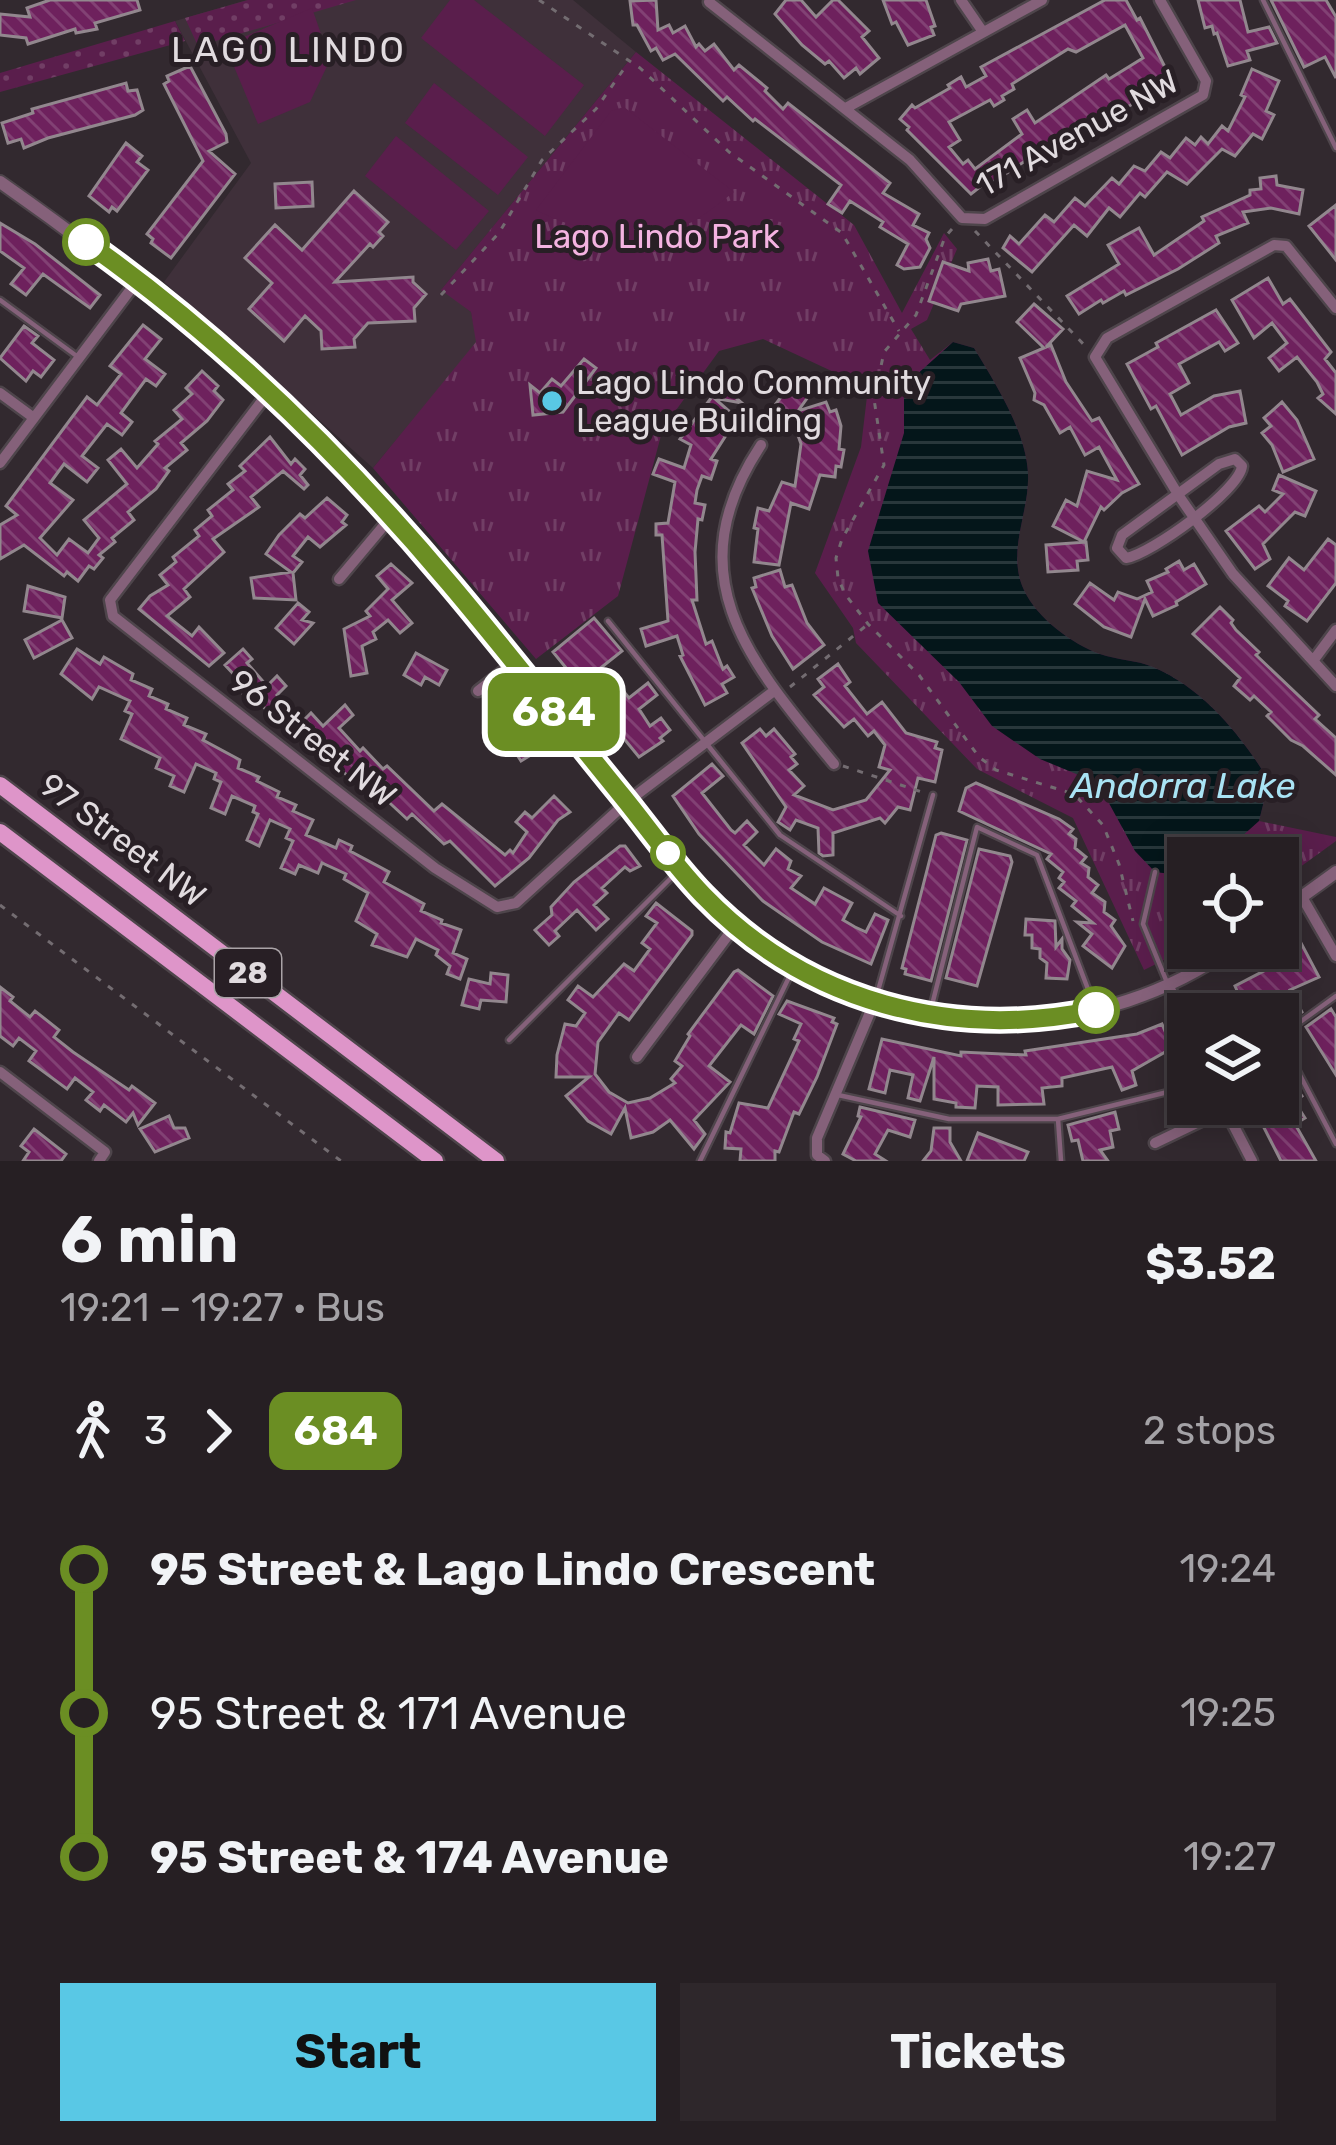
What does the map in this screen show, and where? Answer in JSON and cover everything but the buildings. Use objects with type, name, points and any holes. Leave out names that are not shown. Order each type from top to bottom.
[{"type":"main road","name":"97 Street NW","points":[[0,785],[496,1161]]},
{"type":"main road","name":"97 Street NW","points":[[0,832],[435,1161]]},
{"type":"street","points":[[961,0],[982,32]]},
{"type":"street","points":[[846,108],[1042,0]]},
{"type":"street","name":"171 Avenue NW","points":[[962,218],[985,219],[1203,95],[1206,81],[1160,0]]},
{"type":"street","points":[[710,2],[910,160],[962,218]]},
{"type":"street","points":[[0,182],[136,281],[268,393],[391,517],[680,869],[735,926],[794,968],[874,1003],[930,1016],[1018,1022],[1096,1010],[1168,986],[1197,969]]},
{"type":"street","points":[[1336,308],[1286,246],[1274,245],[1107,338],[1095,357],[1179,496],[1233,574],[1336,686]]},
{"type":"street","points":[[0,463],[136,281]]},
{"type":"street","points":[[0,393],[34,418]]},
{"type":"street","name":"96 Street NW","points":[[268,393],[110,600],[113,616],[435,868],[497,907],[516,903],[627,802]]},
{"type":"street","points":[[761,445],[734,493],[723,558],[730,610],[740,637],[774,692],[834,764]]},
{"type":"street","points":[[1235,459],[1242,466],[1238,481],[1195,517],[1138,556],[1126,558],[1117,548],[1122,535],[1219,464],[1235,459]]},
{"type":"street","points":[[339,579],[391,517]]},
{"type":"street","points":[[1313,662],[1336,631]]},
{"type":"street","points":[[478,691],[514,663]]},
{"type":"street","points":[[627,802],[774,692]]},
{"type":"street","points":[[1299,899],[1336,872]]},
{"type":"street","points":[[1302,897],[1336,956]]},
{"type":"street","points":[[637,1057],[735,926]]},
{"type":"street","points":[[1168,986],[1172,993]]},
{"type":"street","points":[[825,1161],[817,1155],[817,1138],[874,1003]]},
{"type":"street","points":[[0,1072],[102,1156]]},
{"type":"street","points":[[1155,1143],[1189,1125]]},
{"type":"street","points":[[1233,1125],[1252,1161]]},
{"type":"lane","points":[[1262,0],[1336,148]]},
{"type":"lane","points":[[0,300],[79,358]]},
{"type":"lane","points":[[608,621],[780,835],[901,916]]},
{"type":"lane","points":[[874,1003],[933,795]]},
{"type":"lane","points":[[930,1016],[976,827],[1037,855],[1096,1010]]},
{"type":"lane","points":[[509,1040],[680,869]]},
{"type":"lane","points":[[1155,872],[1143,924],[1168,986]]},
{"type":"lane","points":[[700,1161],[794,968]]},
{"type":"lane","points":[[1299,1023],[1336,996]]},
{"type":"lane","points":[[1299,1075],[1336,1144]]},
{"type":"lane","points":[[836,1095],[949,1120],[1058,1119],[1167,1093]]},
{"type":"lane","points":[[1058,1119],[1061,1161]]},
{"type":"path","points":[[539,0],[628,61],[729,152],[842,233],[900,334]]},
{"type":"path","points":[[441,295],[499,233],[542,160],[604,100],[628,61]]},
{"type":"path","points":[[1095,357],[962,218],[945,237],[916,315],[884,352],[874,399],[884,456],[882,472],[846,530],[836,558],[844,594],[919,675],[979,757],[996,770],[1074,794],[1103,825],[1136,927]]},
{"type":"path","points":[[774,692],[788,689],[868,624]]},
{"type":"path","points":[[834,764],[933,795]]},
{"type":"path","points":[[0,905],[340,1161]]},
{"type":"shaded area","points":[[247,0],[573,0],[636,52],[442,289],[471,312],[477,342],[373,468],[164,282],[251,163],[175,21]]},
{"type":"green space","points":[[248,0],[356,0],[198,46],[185,18]]},
{"type":"green space","points":[[450,0],[474,0],[584,85],[545,136],[421,38]]},
{"type":"green space","points":[[312,8],[330,60],[310,102],[258,124],[225,45]]},
{"type":"green space","points":[[175,21],[185,41],[0,92],[0,73]]},
{"type":"green space","name":"Lago Lindo Park","points":[[636,52],[854,225],[902,313],[944,233],[957,249],[927,320],[911,329],[930,360],[953,342],[974,348],[1016,424],[1028,473],[1017,561],[1030,600],[1046,620],[1078,644],[1153,667],[1205,700],[1247,747],[1269,781],[1259,821],[1336,837],[1336,841],[1299,868],[1299,837],[1167,837],[1167,958],[1144,970],[1073,818],[977,769],[856,643],[853,628],[815,573],[861,447],[868,388],[763,339],[719,351],[663,428],[618,596],[536,659],[373,468],[476,342],[471,312],[441,290]]},
{"type":"green space","points":[[434,83],[528,157],[498,195],[405,123]]},
{"type":"green space","points":[[624,107],[734,192],[686,225],[648,234],[590,230],[536,210],[611,111]]},
{"type":"green space","points":[[396,136],[489,211],[456,250],[365,176]]},
{"type":"water","name":"Andorra Lake","points":[[953,342],[974,348],[1008,408],[1026,457],[1028,488],[1017,561],[1024,590],[1046,620],[1078,644],[1171,676],[1205,700],[1234,731],[1269,781],[1259,821],[1241,837],[1167,837],[1167,874],[1155,872],[1135,851],[1098,783],[1040,759],[992,726],[959,682],[878,603],[868,551],[904,433],[904,386]]},
{"type":"bus line","name":"684","points":[[86,242],[268,393],[367,491],[452,586],[680,869],[735,926],[769,952],[874,1003],[930,1016],[1018,1022],[1096,1010]]},
{"type":"place","name":"Lago Lindo Community League Building","points":[[552,401]]},
{"type":"district","name":"LAGO LINDO","points":[[289,49]]}]
